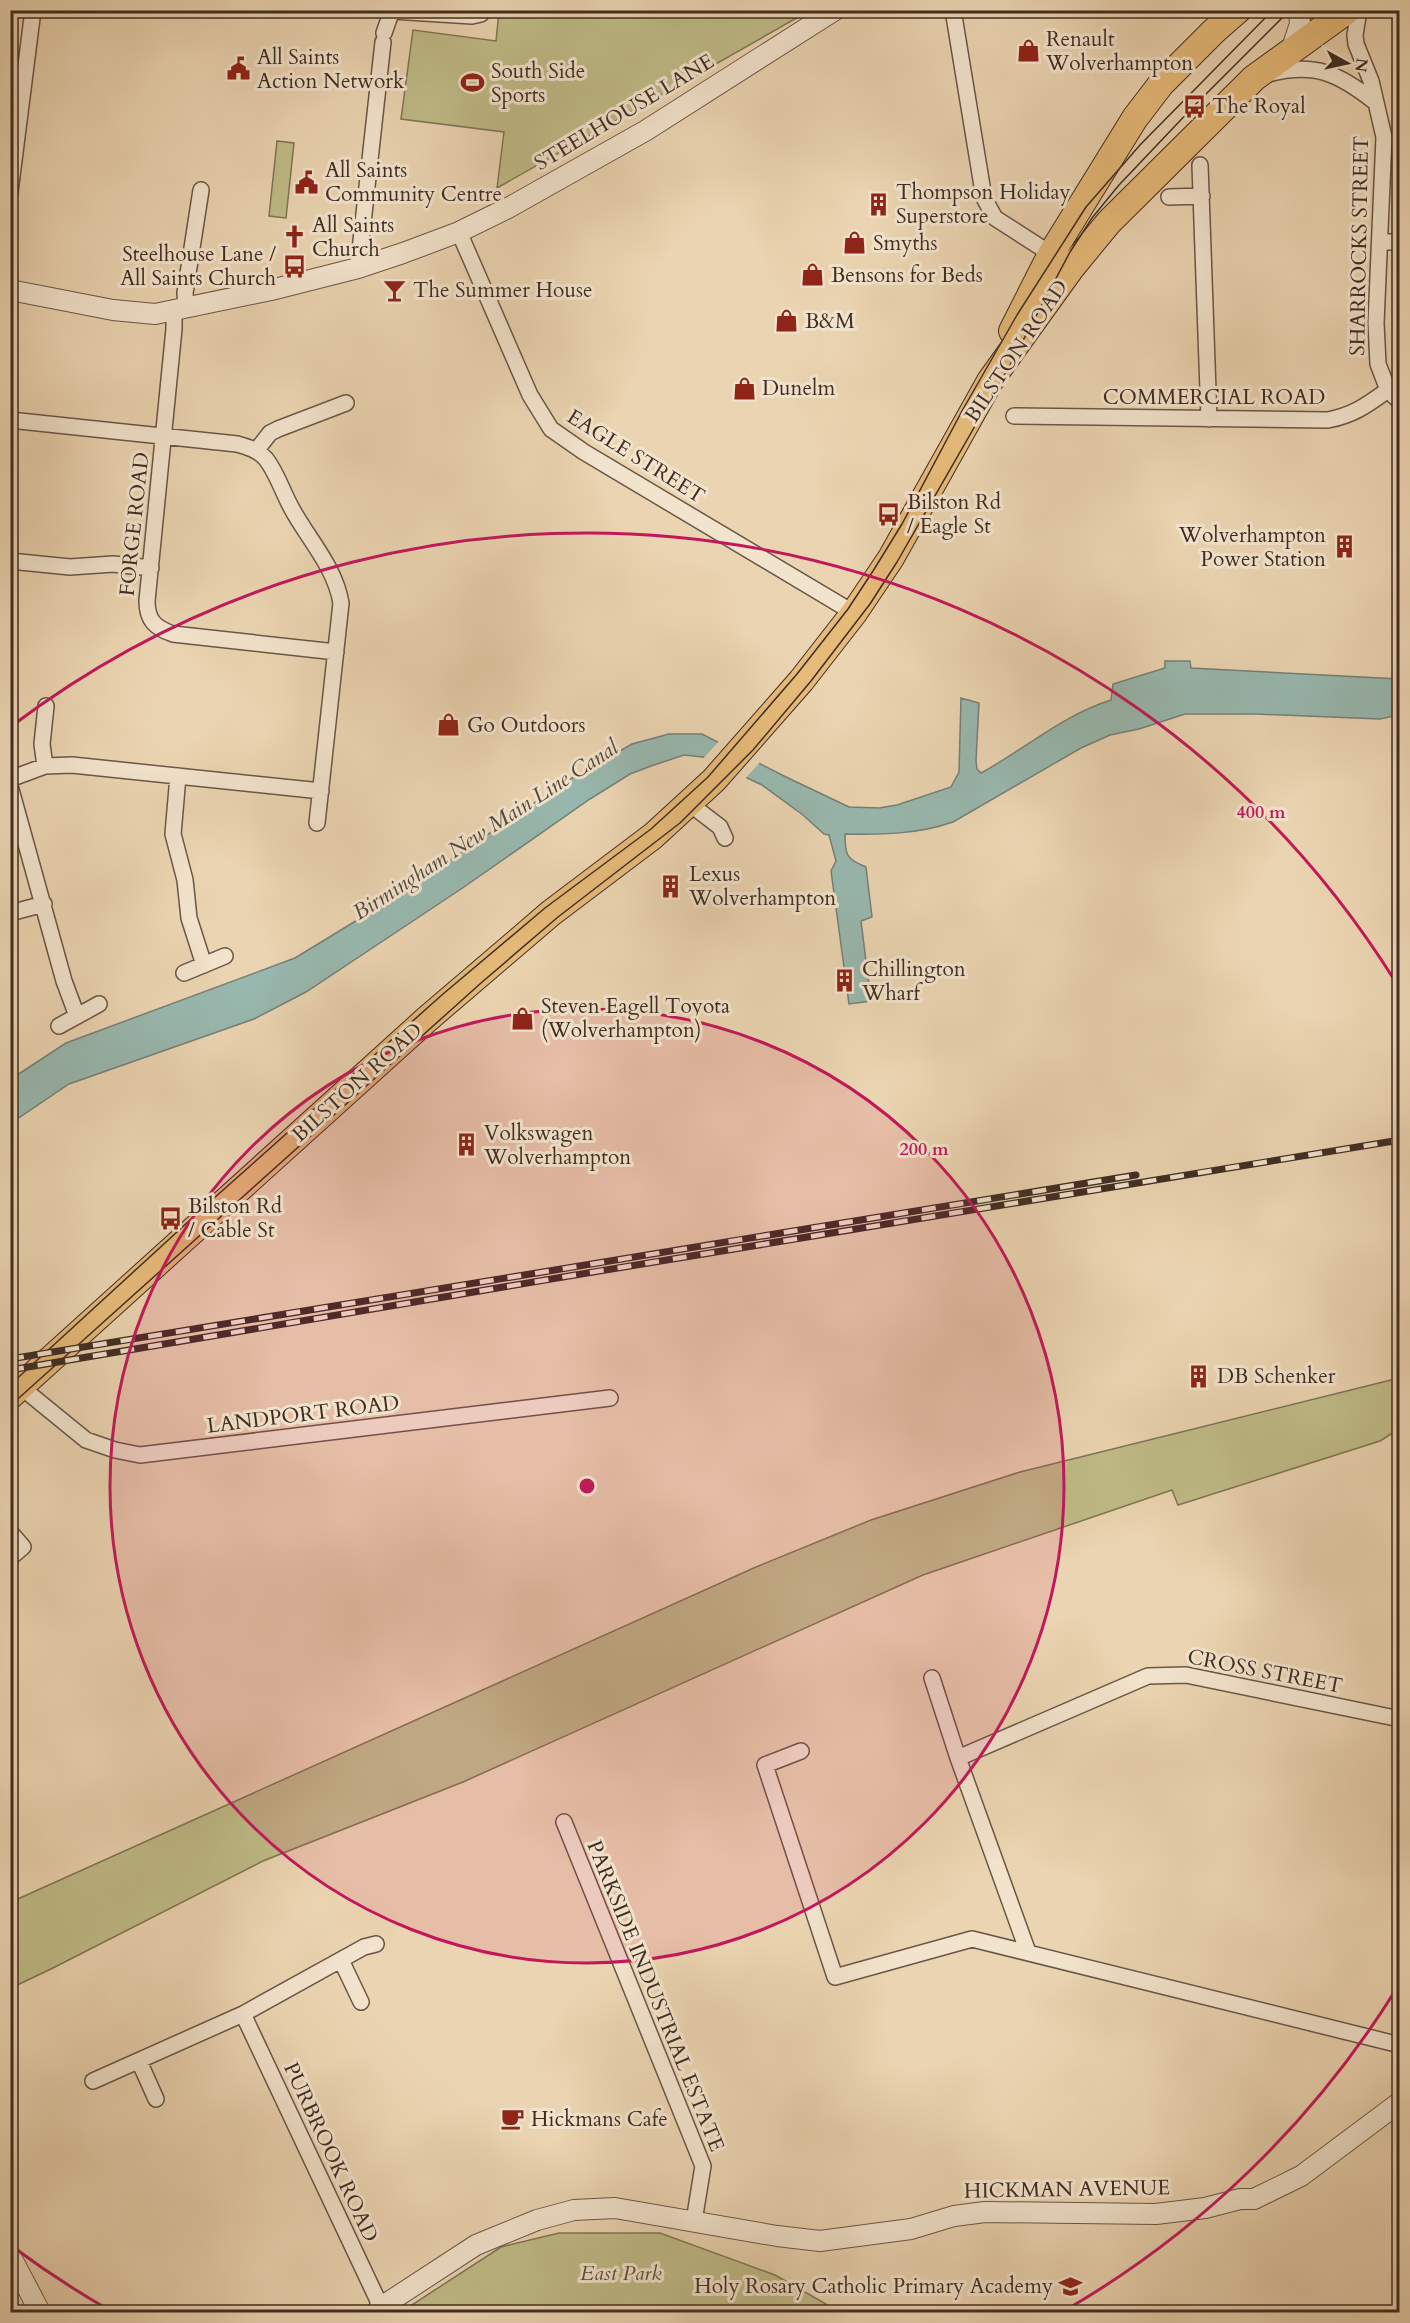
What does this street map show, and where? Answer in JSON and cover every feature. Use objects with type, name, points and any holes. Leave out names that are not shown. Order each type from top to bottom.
[{"type":"highway","name":"BILSTON ROAD","points":[[16,1392],[426,1020],[551,913],[653,836],[690,804],[745,745],[801,681],[854,613],[891,558],[990,381],[1051,254],[1135,118],[1215,21],[1238,10]]},
{"type":"highway","name":"BILSTON ROAD","points":[[990,381],[1072,267],[1109,222],[1254,78],[1348,10]]},
{"type":"street","points":[[10,192],[33,10]]},
{"type":"street","points":[[358,268],[384,38],[392,11],[472,16],[481,14],[483,10]]},
{"type":"street","name":"STEELHOUSE LANE","points":[[10,290],[132,314],[155,314],[358,268],[459,232],[508,208],[645,131],[835,10]]},
{"type":"street","points":[[953,10],[984,198],[995,218],[1051,254]]},
{"type":"street","points":[[1291,51],[1300,24],[1299,10]]},
{"type":"street","name":"SHARROCKS STREET","points":[[1359,10],[1356,44],[1371,81],[1384,137],[1376,323],[1378,364],[1388,390]]},
{"type":"street","points":[[1254,78],[1292,69],[1320,70],[1347,80],[1375,102]]},
{"type":"street","points":[[1200,165],[1209,419]]},
{"type":"street","name":"FORGE ROAD","points":[[201,190],[185,293],[174,329],[147,610],[156,627],[173,634],[336,652]]},
{"type":"street","points":[[1169,196],[1202,196]]},
{"type":"street","name":"EAGLE STREET","points":[[459,232],[530,394],[551,429],[584,452],[854,613]]},
{"type":"street","points":[[1380,242],[1400,242]]},
{"type":"street","points":[[1388,390],[1400,402]]},
{"type":"street","name":"COMMERCIAL ROAD","points":[[1014,416],[1328,420],[1359,410],[1388,390]]},
{"type":"street","points":[[256,451],[270,433],[346,403]]},
{"type":"street","points":[[10,420],[237,444],[256,451],[265,458],[293,511],[331,570],[339,589],[341,603],[317,823]]},
{"type":"street","points":[[10,561],[70,567],[101,564],[151,568]]},
{"type":"street","points":[[45,766],[42,744],[46,706]]},
{"type":"street","points":[[10,779],[45,766],[72,765],[321,791]]},
{"type":"street","points":[[178,776],[172,834],[185,880],[189,918],[204,965]]},
{"type":"street","points":[[10,786],[64,981],[77,1016]]},
{"type":"street","points":[[690,804],[720,827],[725,838]]},
{"type":"street","points":[[10,913],[44,904]]},
{"type":"street","points":[[184,973],[225,956]]},
{"type":"street","points":[[59,1026],[99,1004]]},
{"type":"street","name":"LANDPORT ROAD","points":[[16,1392],[86,1440],[115,1450],[140,1455],[610,1398]]},
{"type":"street","points":[[10,1532],[23,1547],[10,1558]]},
{"type":"street","name":"CROSS STREET","points":[[958,1758],[1148,1676],[1186,1675],[1400,1719]]},
{"type":"street","points":[[932,1678],[958,1758],[1028,1952]]},
{"type":"street","points":[[801,1751],[765,1765],[835,1977],[972,1939],[1400,2045]]},
{"type":"street","name":"PARKSIDE INDUSTRIAL ESTATE","points":[[564,1822],[703,2166],[694,2222]]},
{"type":"street","points":[[93,2081],[243,2014],[364,1947],[376,1944]]},
{"type":"street","points":[[341,1960],[361,2002]]},
{"type":"street","name":"PURBROOK ROAD","points":[[243,2014],[378,2310]]},
{"type":"street","points":[[139,2061],[156,2099]]},
{"type":"street","name":"HICKMAN AVENUE","points":[[378,2310],[477,2245],[537,2220],[574,2210],[615,2208],[777,2236],[820,2241],[911,2229],[954,2216],[985,2212],[1156,2214],[1205,2208],[1240,2199],[1254,2199],[1301,2176],[1400,2102]]},
{"type":"street","points":[[10,2254],[40,2313]]},
{"type":"green space","points":[[499,10],[809,11],[497,188],[504,132],[401,119],[413,30],[496,41]]},
{"type":"green space","points":[[277,141],[294,143],[286,218],[269,216]]},
{"type":"green space","points":[[1399,1378],[1399,1429],[1380,1441],[1178,1505],[1172,1490],[923,1575],[463,1782],[263,1861],[11,1988],[11,1902],[756,1567],[871,1520],[1020,1472]]},
{"type":"green space","name":"East Park","points":[[559,2233],[660,2233],[775,2275],[840,2312],[401,2312],[501,2247]]},
{"type":"water","points":[[1165,661],[1190,661],[1191,668],[1399,679],[1399,715],[1380,719],[1256,714],[1185,714],[1139,729],[1110,735],[1081,748],[953,822],[900,833],[845,834],[846,852],[851,859],[866,867],[872,917],[861,921],[871,1001],[849,1004],[831,871],[836,861],[829,835],[824,834],[803,815],[762,785],[703,757],[684,755],[630,774],[590,799],[464,887],[306,992],[254,1019],[69,1084],[11,1123],[11,1079],[66,1043],[295,958],[395,897],[567,781],[632,744],[669,734],[702,734],[849,807],[879,808],[897,805],[951,787],[959,772],[961,698],[979,703],[976,761],[977,769],[981,773],[1060,723],[1093,706],[1111,700],[1113,684],[1165,668]]},
{"type":"pier","points":[[720,740],[761,761],[745,779],[702,760]]},
{"type":"tram line","points":[[10,1385],[213,1199],[443,994],[545,908],[651,829],[708,777],[797,674],[848,609],[902,524],[962,411],[1017,315],[1086,207],[1140,145],[1273,10]]},
{"type":"tram line","points":[[10,1406],[481,983],[558,917],[680,823],[753,750],[811,681],[870,604],[897,562],[1010,365],[1070,252],[1092,218],[1119,185],[1194,106],[1290,10]]},
{"type":"railway","points":[[10,1370],[1400,1140]]},
{"type":"railway","points":[[10,1359],[1136,1175]]},
{"type":"place","name":"Renault Wolverhampton","points":[[1028,51]]},
{"type":"place","name":"All Saints Action Network","points":[[239,69]]},
{"type":"place","name":"South Side Sports","points":[[473,83]]},
{"type":"place","name":"The Royal","points":[[1194,106]]},
{"type":"place","name":"All Saints Community Centre","points":[[307,182]]},
{"type":"place","name":"Thompson Holiday Superstore","points":[[878,204]]},
{"type":"place","name":"All Saints Church","points":[[294,237]]},
{"type":"place","name":"Smyths","points":[[855,243]]},
{"type":"place","name":"Steelhouse Lane / All Saints Church","points":[[294,266]]},
{"type":"place","name":"Bensons for Beds","points":[[813,275]]},
{"type":"place","name":"The Summer House","points":[[395,290]]},
{"type":"place","name":"B&M","points":[[787,321]]},
{"type":"place","name":"Dunelm","points":[[744,388]]},
{"type":"place","name":"Bilston Rd / Eagle St","points":[[889,514]]},
{"type":"place","name":"Wolverhampton Power Station","points":[[1344,547]]},
{"type":"place","name":"Go Outdoors","points":[[449,725]]},
{"type":"place","name":"Lexus Wolverhampton","points":[[671,886]]},
{"type":"place","name":"Chillington Wharf","points":[[844,981]]},
{"type":"place","name":"Steven Eagell Toyota (Wolverhampton)","points":[[523,1018]]},
{"type":"place","name":"Volkswagen Wolverhampton","points":[[466,1145]]},
{"type":"place","name":"Bilston Rd / Cable St","points":[[170,1218]]},
{"type":"place","name":"DB Schenker","points":[[1199,1376]]},
{"type":"place","name":"Hickmans Cafe","points":[[513,2119]]},
{"type":"place","name":"Holy Rosary Catholic Primary Academy","points":[[1071,2286]]},
{"type":"water label","name":"Birmingham New Main Line Canal","points":[[485,829]]}]
